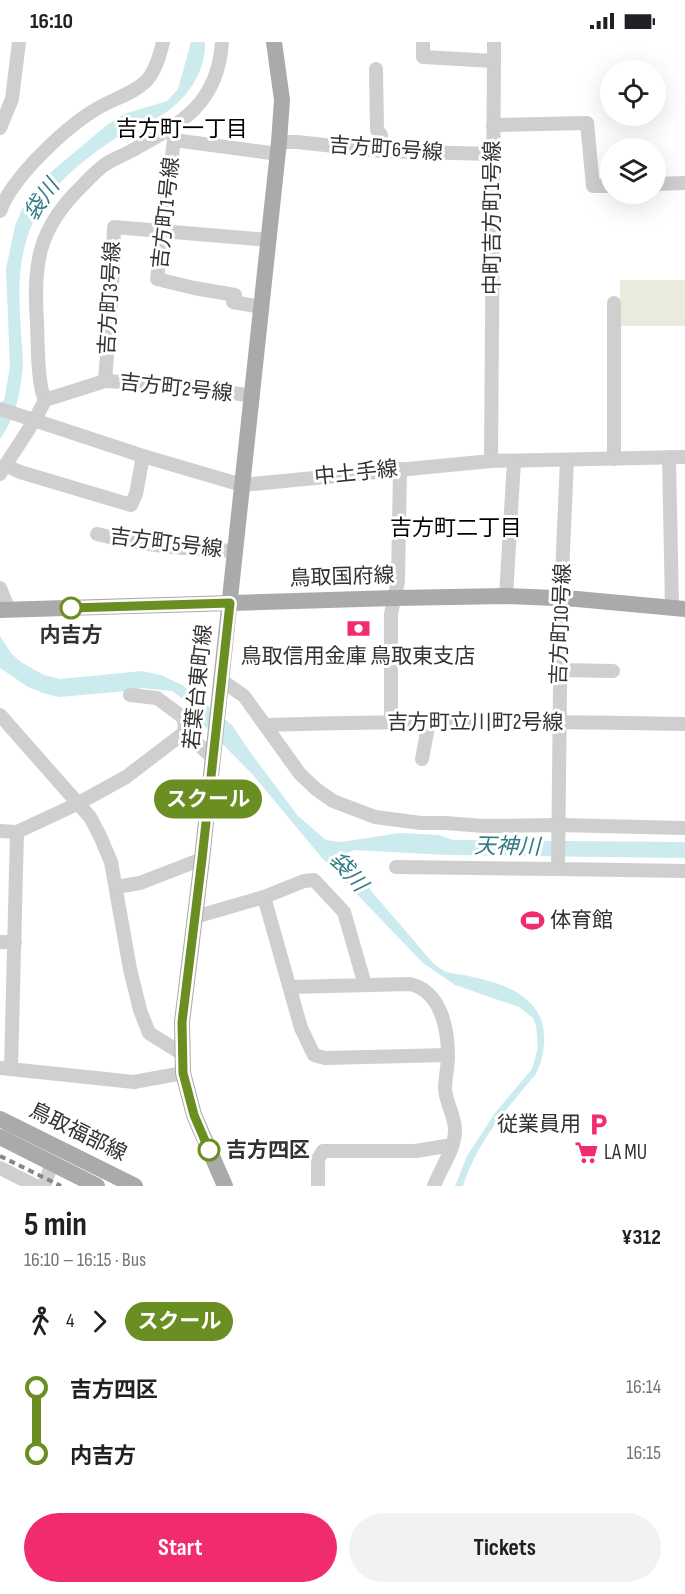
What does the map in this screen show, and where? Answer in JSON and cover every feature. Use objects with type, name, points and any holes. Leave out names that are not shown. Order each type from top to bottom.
[{"type":"main road","name":"若葉台東町線","points":[[225,1186],[194,1115],[183,1073],[181,1053],[184,997],[202,859],[279,148],[282,100],[274,42]]},
{"type":"main road","name":"鳥取国府線","points":[[4,610],[506,596],[561,598],[679,608]]},
{"type":"main road","name":"鳥取福部線","points":[[0,1119],[130,1183],[147,1186]]},
{"type":"main road","name":"鳥取福部線","points":[[0,1137],[97,1186]]},
{"type":"main road","points":[[208,1186],[215,1164]]},
{"type":"street","points":[[0,128],[19,42]]},
{"type":"street","points":[[0,211],[18,180],[65,132],[97,108],[146,81],[155,68],[163,42]]},
{"type":"street","points":[[143,456],[136,494],[131,505],[20,472],[3,470],[45,400],[40,377],[35,279],[42,244],[56,214],[102,166],[173,134],[201,103],[221,61],[222,42]]},
{"type":"street","points":[[423,42],[423,57],[494,61]]},
{"type":"street","name":"中町吉方町1号線","points":[[491,461],[494,42]]},
{"type":"street","points":[[376,69],[377,130],[381,135],[381,151]]},
{"type":"street","points":[[493,124],[587,123],[593,186],[600,186]]},
{"type":"street","name":"吉方町1号線","points":[[261,307],[233,302],[235,295],[157,279],[173,134],[279,148]]},
{"type":"street","name":"吉方町6号線","points":[[279,148],[297,142],[381,151],[492,154]]},
{"type":"street","points":[[666,184],[685,183]]},
{"type":"street","name":"吉方町3号線","points":[[105,381],[114,226],[268,240]]},
{"type":"street","points":[[614,303],[614,459]]},
{"type":"street","name":"吉方町2号線","points":[[45,400],[105,381],[179,385],[252,396]]},
{"type":"street","name":"中土手線","points":[[0,409],[143,456],[242,485],[491,461],[685,457]]},
{"type":"street","points":[[669,458],[679,608]]},
{"type":"street","name":"吉方町10号線","points":[[558,866],[558,721],[567,460]]},
{"type":"street","points":[[506,596],[514,461]]},
{"type":"street","points":[[391,722],[391,615],[398,581],[400,469]]},
{"type":"street","name":"吉方町5号線","points":[[97,534],[150,544],[236,551]]},
{"type":"street","points":[[0,588],[4,610]]},
{"type":"street","points":[[560,670],[613,671]]},
{"type":"street","points":[[221,684],[244,696],[300,774],[333,801],[375,817],[421,824],[558,828],[685,828]]},
{"type":"street","points":[[130,695],[157,698],[183,718],[185,732],[213,753]]},
{"type":"street","points":[[0,715],[90,817],[111,862],[130,969],[140,1010],[149,1033],[181,1053]]},
{"type":"street","name":"吉方町立川町2号線","points":[[265,725],[558,721],[685,724]]},
{"type":"street","points":[[422,759],[429,722]]},
{"type":"street","points":[[0,831],[17,832],[77,804],[126,777],[185,732]]},
{"type":"street","points":[[17,832],[15,942],[5,1068],[134,1082],[183,1073]]},
{"type":"street","points":[[116,887],[140,883],[202,859]]},
{"type":"street","points":[[396,867],[558,866],[685,871]]},
{"type":"street","points":[[195,916],[264,897],[310,879],[322,886],[344,912],[364,985]]},
{"type":"street","points":[[264,897],[301,1028],[314,1055],[320,1058],[448,1055]]},
{"type":"street","points":[[0,942],[15,942]]},
{"type":"street","points":[[290,987],[410,984],[426,992],[436,1001],[448,1055],[446,1089],[455,1129],[452,1145],[434,1186]]},
{"type":"street","points":[[318,1186],[318,1159],[323,1151],[416,1151],[452,1145]]},
{"type":"street","points":[[44,1186],[52,1163]]},
{"type":"street","points":[[0,1168],[36,1186]]},
{"type":"shaded area","points":[[620,280],[685,280],[685,326],[620,326]]},
{"type":"water","name":"袋川","points":[[191,42],[205,42],[198,75],[186,94],[160,116],[134,127],[89,157],[50,194],[33,222],[20,273],[23,361],[21,382],[14,411],[0,439],[0,410],[10,366],[6,269],[15,226],[22,209],[51,172],[107,125],[124,114],[167,101],[178,89]]},
{"type":"water","points":[[0,636],[11,653],[21,662],[44,675],[60,679],[142,671],[161,675],[182,685],[232,725],[298,816],[326,840],[341,842],[400,833],[439,835],[453,840],[685,842],[685,858],[445,855],[355,850],[346,853],[372,892],[434,964],[447,972],[493,982],[517,992],[535,1009],[541,1020],[544,1044],[536,1074],[484,1141],[463,1186],[455,1186],[467,1156],[495,1113],[532,1069],[538,1048],[536,1025],[533,1018],[519,1007],[455,985],[423,963],[322,858],[253,775],[200,721],[191,705],[172,691],[142,688],[59,697],[43,693],[28,687],[0,668]]},
{"type":"railway","points":[[0,1156],[61,1186]]},
{"type":"bus line","name":"スクール","points":[[71,608],[230,603],[182,1022],[183,1073],[194,1115],[209,1150]]},
{"type":"place","name":"内吉方","points":[[71,608]]},
{"type":"place","name":"鳥取信用金庫 鳥取東支店","points":[[358,628]]},
{"type":"place","name":"体育館","points":[[532,920]]},
{"type":"place","name":"従業員用","points":[[599,1124]]},
{"type":"place","name":"吉方四区","points":[[209,1150]]},
{"type":"place","name":"LA MU","points":[[586,1152]]},
{"type":"district","name":"吉方町一丁目","points":[[182,129]]},
{"type":"district","name":"吉方町二丁目","points":[[456,528]]},
{"type":"water label","name":"天神川","points":[[507,847]]}]
